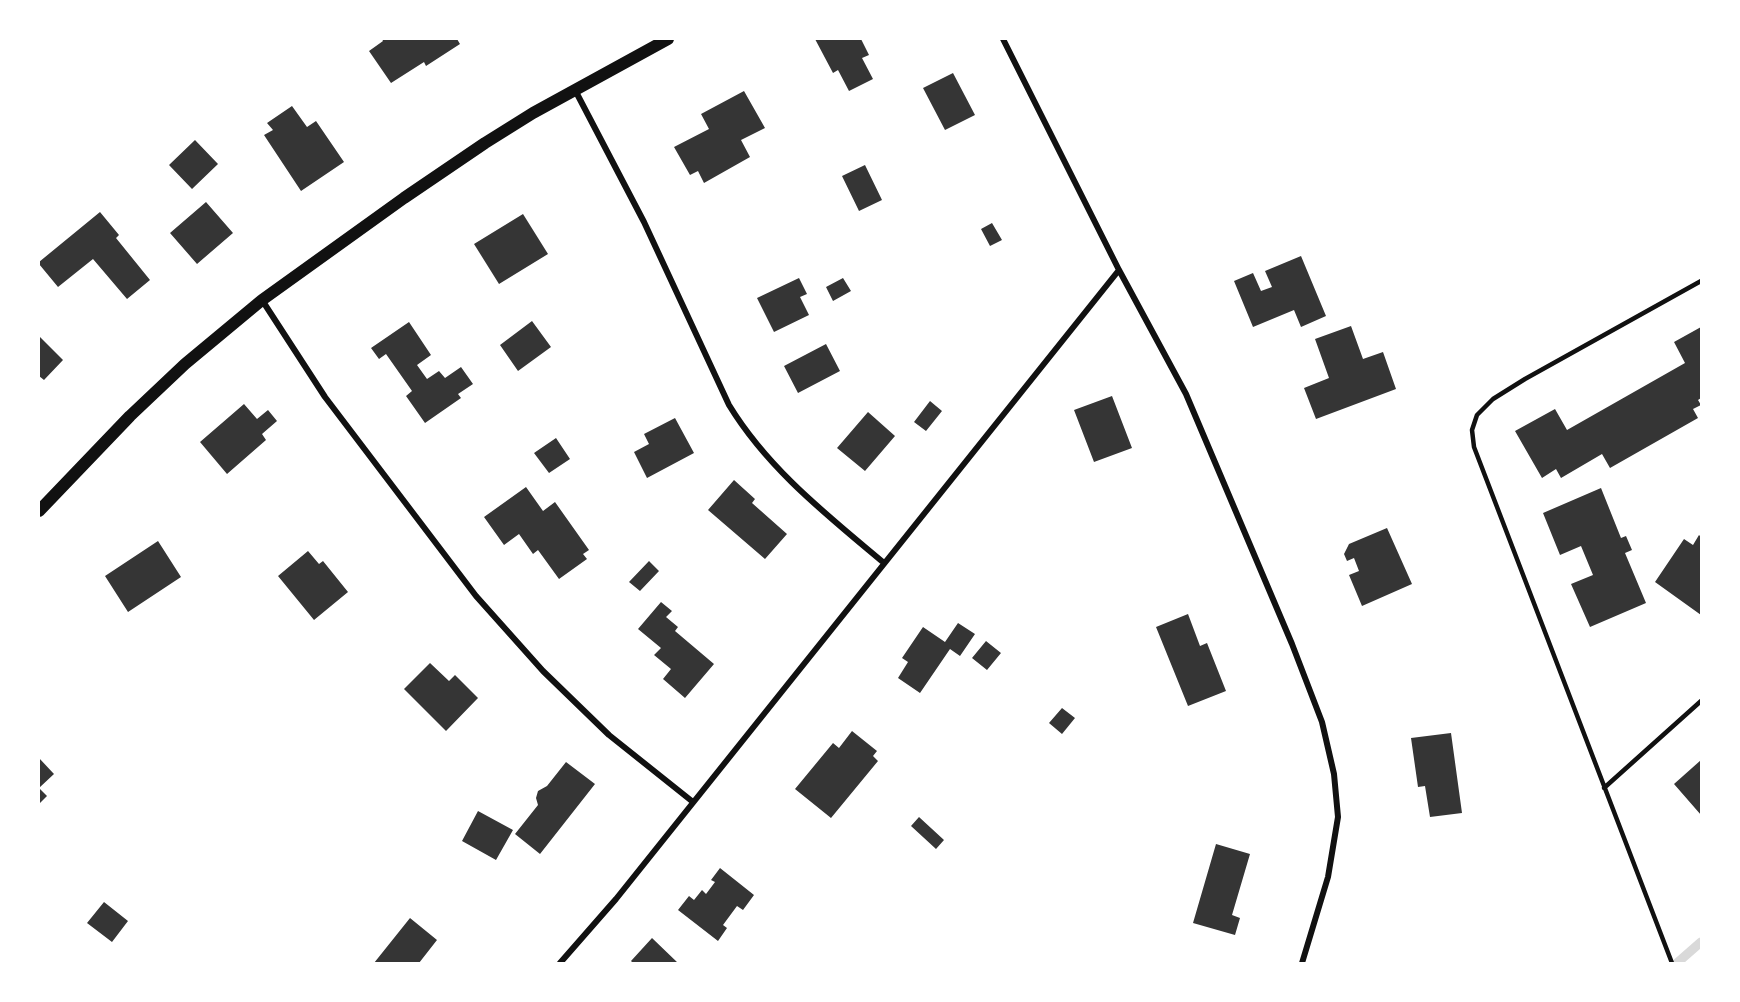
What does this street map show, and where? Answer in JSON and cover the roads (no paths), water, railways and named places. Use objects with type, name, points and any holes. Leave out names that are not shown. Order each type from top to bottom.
[{"type":"main road","points":[[39,511],[130,416],[185,364],[262,300],[467,155],[574,89],[668,39]]},
{"type":"street","points":[[1003,39],[1119,270],[1186,394],[1292,644],[1322,722],[1334,774],[1338,817],[1328,877],[1302,963]]},
{"type":"street","points":[[574,89],[644,222],[729,405],[745,432],[803,495],[884,563]]},
{"type":"street","points":[[560,963],[616,899],[1119,270]]},
{"type":"street","points":[[262,300],[325,397],[476,596],[543,671],[600,727],[693,802]]},
{"type":"lane","points":[[1672,963],[1474,447],[1472,430],[1477,415],[1493,399],[1701,281]]},
{"type":"lane","points":[[1604,788],[1701,701]]},
{"type":"waterway","points":[[1677,963],[1701,942]]}]
